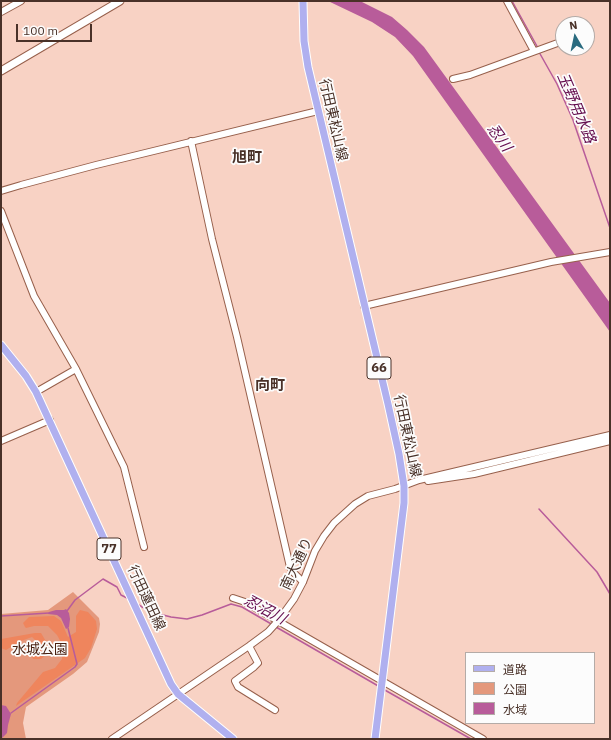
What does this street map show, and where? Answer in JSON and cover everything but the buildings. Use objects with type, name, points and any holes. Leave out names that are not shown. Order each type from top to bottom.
[{"type":"main road","points":[[1,71],[120,1]]},
{"type":"main road","name":"行田東松山線","points":[[303,1],[306,55],[391,418],[404,486],[404,503],[375,739]]},
{"type":"main road","name":"行田蓮田線","points":[[1,345],[26,376],[36,392],[171,684],[178,694],[233,739]]},
{"type":"street","points":[[1,12],[21,1]]},
{"type":"street","points":[[506,1],[536,50]]},
{"type":"street","points":[[453,79],[470,75],[555,44]]},
{"type":"street","points":[[1,192],[56,175],[318,111]]},
{"type":"street","points":[[191,141],[212,239],[237,337],[290,567],[303,582]]},
{"type":"street","points":[[1,211],[34,296],[76,369],[124,467],[144,547]]},
{"type":"street","points":[[364,306],[554,261],[610,252]]},
{"type":"street","points":[[36,392],[76,369]]},
{"type":"street","points":[[1,441],[50,420]]},
{"type":"street","name":"南大通り","points":[[112,739],[268,632],[294,600],[315,551],[324,536],[348,510],[368,496],[404,486],[419,480],[610,435]]},
{"type":"street","name":"南大通り","points":[[414,482],[420,483],[474,474],[610,441]]},
{"type":"street","points":[[233,598],[245,602],[483,739]]},
{"type":"street","points":[[249,646],[258,662],[254,667],[235,681],[238,687],[275,710]]},
{"type":"green space","name":"水城公園","points":[[73,592],[99,618],[99,632],[87,662],[73,674],[26,707],[23,723],[26,739],[1,739],[1,614],[48,610]]},
{"type":"green space","points":[[80,610],[88,612],[96,621],[97,629],[91,648],[85,658],[16,706],[43,672],[55,668],[62,659],[63,646],[57,635],[48,626],[34,626],[26,628],[23,623],[29,617],[54,616],[61,621],[68,637],[76,632],[76,616]]},
{"type":"green space","points":[[41,633],[47,643],[48,653],[41,659],[33,659],[31,654],[35,650],[36,641],[32,637],[21,641],[6,650],[1,648],[1,639]]},
{"type":"water","points":[[328,1],[360,1],[392,17],[424,47],[610,303],[610,332],[413,56],[395,37],[372,22]]},
{"type":"water","points":[[66,609],[69,613],[70,619],[69,627],[66,629],[61,618],[57,615],[48,614],[49,612],[56,610]]},
{"type":"water","points":[[1,705],[6,706],[11,714],[7,733],[1,739]]},
{"type":"waterway","name":"玉野用水路","points":[[512,1],[538,48]]},
{"type":"waterway","name":"玉野用水路","points":[[539,52],[557,84],[573,120],[610,228]]},
{"type":"waterway","points":[[539,509],[597,572],[610,594]]},
{"type":"waterway","name":"忍沼川","points":[[67,611],[75,600],[103,579],[117,587],[121,595],[129,599]]},
{"type":"waterway","name":"忍沼川","points":[[137,604],[151,612],[187,619],[231,604],[242,607],[273,625]]},
{"type":"waterway","points":[[1,616],[49,613]]},
{"type":"waterway","name":"忍沼川","points":[[276,627],[380,687]]},
{"type":"waterway","name":"忍沼川","points":[[11,713],[75,667],[77,664],[68,628]]},
{"type":"waterway","name":"忍沼川","points":[[383,689],[471,739]]},
{"type":"district","name":"旭町","points":[[247,158]]},
{"type":"district","name":"向町","points":[[270,386]]},
{"type":"water label","name":"忍川","points":[[499,138]]}]
